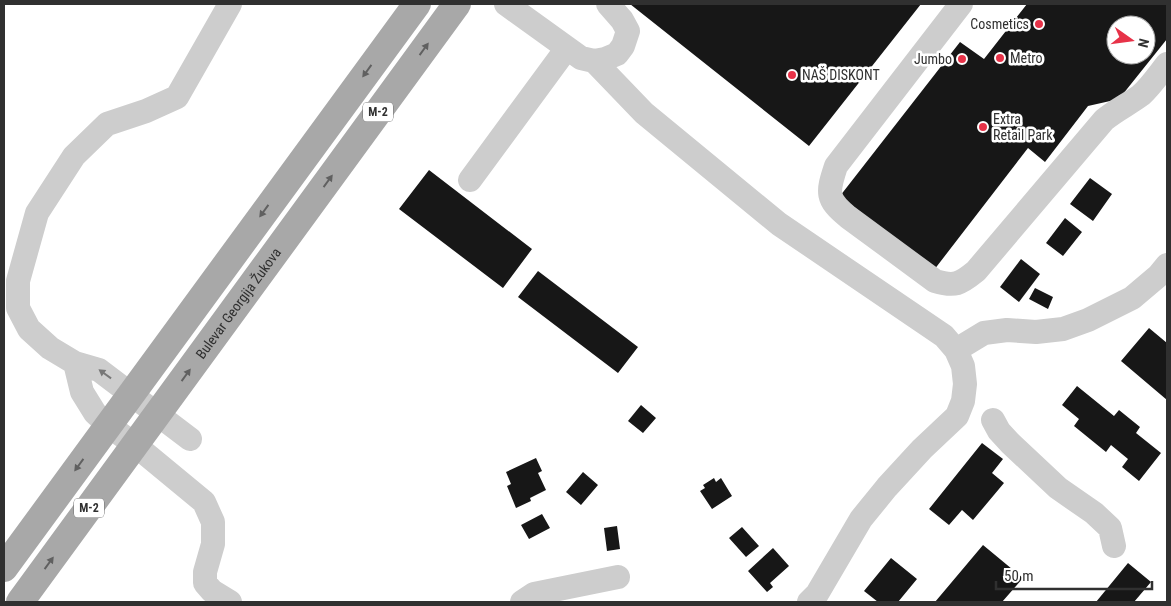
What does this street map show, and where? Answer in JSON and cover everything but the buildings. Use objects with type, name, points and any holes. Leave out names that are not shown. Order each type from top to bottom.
[{"type":"main road","name":"M-2","points":[[4,568],[416,4]]},
{"type":"main road","name":"Bulevar Georgija Žukova","points":[[20,602],[457,4]]},
{"type":"lane","points":[[190,439],[99,370],[75,363],[50,348],[29,329],[18,308],[18,281],[37,213],[74,156],[107,124],[146,111],[177,97],[230,4]]},
{"type":"lane","points":[[506,4],[581,58],[594,61],[617,54],[623,46],[628,31],[622,20],[608,4]]},
{"type":"lane","points":[[961,4],[836,166],[830,184],[830,198],[836,207],[936,281],[948,285],[965,280],[976,271],[1104,120],[1142,93],[1167,64]]},
{"type":"lane","points":[[470,180],[567,48]]},
{"type":"lane","points":[[594,61],[644,113],[779,224],[944,336],[956,350],[962,366],[965,384],[963,401],[957,416],[922,449],[861,519],[817,594],[810,602]]},
{"type":"lane","points":[[956,350],[984,334],[1007,330],[1036,332],[1062,329],[1088,320],[1132,298],[1158,276],[1167,265]]},
{"type":"lane","points":[[75,363],[82,392],[95,413],[204,502],[213,522],[213,544],[205,572],[205,583],[212,591],[230,602]]},
{"type":"lane","points":[[993,420],[1004,437],[1058,488],[1094,513],[1110,528],[1114,546]]},
{"type":"lane","points":[[522,602],[534,594],[618,577]]},
{"type":"place","name":"Cosmetics","points":[[1039,24]]},
{"type":"place","name":"Metro","points":[[1000,58]]},
{"type":"place","name":"Jumbo","points":[[962,59]]},
{"type":"place","name":"NAŠ DISKONT","points":[[792,75]]},
{"type":"place","name":"Extra Retail Park","points":[[983,127]]}]
